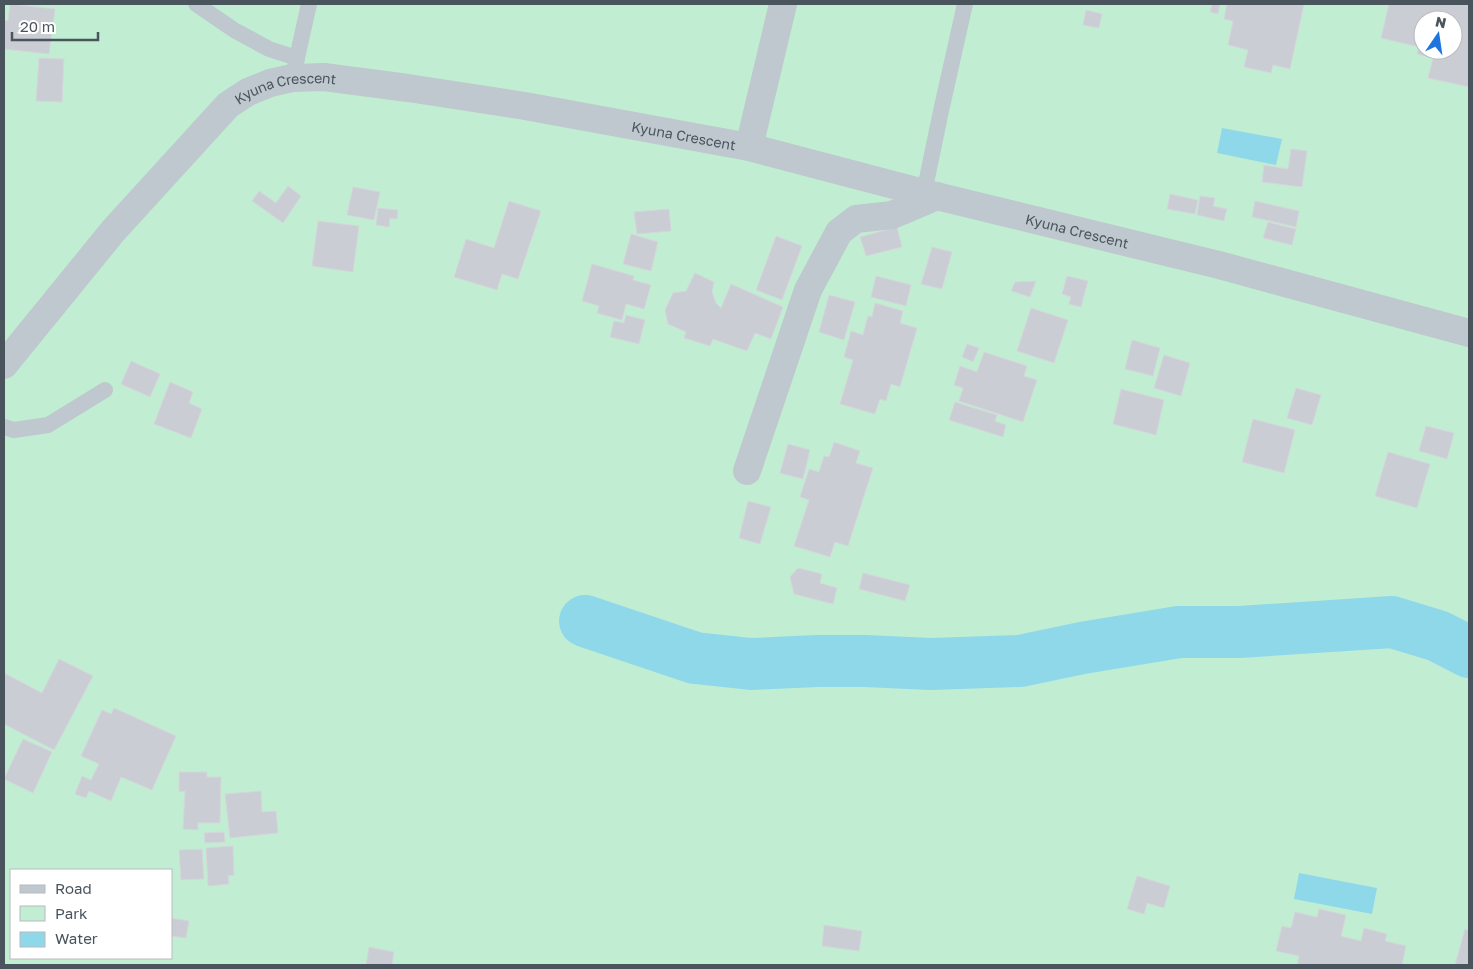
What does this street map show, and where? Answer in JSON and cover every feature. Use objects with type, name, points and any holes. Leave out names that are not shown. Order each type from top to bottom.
[{"type":"street","points":[[749,147],[783,4]]},
{"type":"street","name":"Kyuna Crescent","points":[[4,365],[114,231],[228,105],[248,92],[270,83],[294,68],[324,78],[437,92],[525,106],[749,147],[1219,265],[1469,333]]},
{"type":"street","points":[[746,471],[808,290],[838,232],[856,220],[892,215],[931,194]]},
{"type":"lane","points":[[196,4],[234,30],[269,49],[294,68],[309,4]]},
{"type":"lane","points":[[931,194],[941,111],[965,4]]},
{"type":"lane","points":[[4,427],[14,430],[48,425],[105,390]]},
{"type":"green space","points":[[4,4],[1469,4],[1469,965],[4,965]]},
{"type":"water","points":[[1222,128],[1282,139],[1276,165],[1217,153]]},
{"type":"water","points":[[1299,873],[1377,888],[1372,914],[1294,899]]},
{"type":"building","points":[[10,4],[55,9],[49,54],[4,49],[4,20],[8,21]]},
{"type":"building","points":[[1212,4],[1220,4],[1218,14],[1210,12]]},
{"type":"building","points":[[1227,4],[1304,4],[1290,69],[1273,65],[1271,73],[1244,67],[1248,50],[1228,45],[1233,21],[1224,19]]},
{"type":"building","points":[[1389,4],[1469,4],[1469,87],[1428,78],[1432,60],[1463,60],[1463,10],[1413,10],[1413,46],[1381,38]]},
{"type":"building","points":[[1086,10],[1102,14],[1099,28],[1083,25]]},
{"type":"building","points":[[39,58],[64,59],[62,102],[36,101]]},
{"type":"building","points":[[1291,149],[1307,151],[1302,187],[1262,182],[1264,165],[1288,169]]},
{"type":"building","points":[[288,186],[301,196],[283,223],[252,201],[259,191],[276,203]]},
{"type":"building","points":[[353,187],[380,192],[374,220],[347,215]]},
{"type":"building","points":[[1170,194],[1198,200],[1195,214],[1167,209]]},
{"type":"building","points":[[1200,196],[1215,198],[1213,206],[1227,209],[1224,221],[1197,215]]},
{"type":"building","points":[[509,201],[541,211],[518,279],[502,274],[497,290],[454,277],[466,239],[494,248]]},
{"type":"building","points":[[1255,201],[1299,211],[1296,227],[1252,217]]},
{"type":"building","points":[[378,208],[398,210],[397,219],[390,218],[389,227],[376,225]]},
{"type":"building","points":[[669,209],[671,231],[637,234],[634,212]]},
{"type":"building","points":[[318,221],[359,226],[353,272],[312,266]]},
{"type":"building","points":[[1268,222],[1296,229],[1292,245],[1263,238]]},
{"type":"building","points":[[897,227],[902,247],[866,256],[860,237]]},
{"type":"building","points":[[631,234],[658,242],[651,271],[623,264]]},
{"type":"building","points":[[776,236],[802,246],[782,300],[756,290]]},
{"type":"building","points":[[932,247],[952,252],[942,289],[921,284]]},
{"type":"building","points":[[592,264],[634,276],[633,280],[651,285],[644,309],[626,304],[622,320],[597,313],[599,306],[582,301]]},
{"type":"building","points":[[695,273],[714,282],[712,292],[716,303],[721,308],[731,284],[783,307],[771,339],[755,333],[747,351],[713,339],[710,346],[684,338],[686,332],[668,324],[665,310],[673,293],[686,291]]},
{"type":"building","points":[[876,276],[911,285],[906,306],[871,297]]},
{"type":"building","points":[[1067,276],[1088,281],[1081,307],[1069,304],[1071,297],[1062,294]]},
{"type":"building","points":[[1036,281],[1030,297],[1011,291],[1015,282]]},
{"type":"building","points":[[829,295],[855,302],[844,340],[819,332]]},
{"type":"building","points":[[875,303],[903,311],[900,323],[917,328],[900,387],[891,384],[886,401],[880,399],[875,414],[840,404],[853,360],[844,357],[851,331],[863,335],[868,316],[872,317]]},
{"type":"building","points":[[1031,308],[1068,320],[1054,363],[1017,351]]},
{"type":"building","points":[[626,315],[645,320],[639,344],[610,337],[614,321],[624,323]]},
{"type":"building","points":[[1132,340],[1160,348],[1153,376],[1125,369]]},
{"type":"building","points":[[967,344],[979,348],[973,362],[962,357]]},
{"type":"building","points":[[984,352],[1027,366],[1024,376],[1037,380],[1023,422],[959,401],[963,388],[954,385],[960,366],[977,372]]},
{"type":"building","points":[[1164,355],[1190,363],[1181,396],[1154,388]]},
{"type":"building","points":[[131,361],[160,374],[150,397],[121,384]]},
{"type":"building","points":[[170,382],[193,392],[189,403],[202,409],[191,438],[154,424]]},
{"type":"building","points":[[1296,388],[1321,395],[1312,425],[1287,418]]},
{"type":"building","points":[[1121,389],[1164,400],[1156,435],[1113,424]]},
{"type":"building","points":[[955,402],[997,415],[995,421],[1006,425],[1003,437],[949,420]]},
{"type":"building","points":[[1253,419],[1295,430],[1284,473],[1242,462]]},
{"type":"building","points":[[1426,426],[1454,433],[1447,459],[1419,451]]},
{"type":"building","points":[[834,442],[860,451],[856,463],[873,468],[848,546],[835,542],[830,557],[794,546],[809,500],[800,497],[809,469],[819,472],[824,456],[829,457]]},
{"type":"building","points":[[788,444],[810,450],[803,479],[780,473]]},
{"type":"building","points":[[1388,452],[1430,464],[1417,508],[1375,496]]},
{"type":"building","points":[[748,501],[771,507],[760,544],[739,538]]},
{"type":"building","points":[[798,568],[822,574],[820,583],[837,588],[833,604],[794,594],[790,577]]},
{"type":"building","points":[[863,573],[910,585],[905,601],[859,589]]},
{"type":"building","points":[[59,659],[93,676],[54,750],[4,724],[4,673],[42,693]]},
{"type":"building","points":[[114,708],[176,736],[152,790],[121,777],[111,801],[89,791],[86,798],[75,794],[82,776],[91,780],[99,764],[81,756],[102,710],[111,714]]},
{"type":"building","points":[[23,739],[52,752],[33,793],[4,779]]},
{"type":"building","points":[[179,772],[207,772],[207,777],[221,777],[220,823],[198,823],[198,830],[183,829],[185,791],[179,792]]},
{"type":"building","points":[[261,791],[262,812],[276,811],[278,833],[230,838],[225,794]]},
{"type":"building","points":[[224,832],[225,842],[205,843],[204,833]]},
{"type":"building","points":[[233,846],[234,875],[228,876],[229,884],[208,886],[206,848]]},
{"type":"building","points":[[202,849],[204,879],[181,880],[179,850]]},
{"type":"building","points":[[1137,876],[1170,886],[1164,908],[1147,903],[1144,914],[1127,909]]},
{"type":"building","points":[[1319,909],[1346,915],[1341,936],[1361,941],[1364,928],[1387,934],[1385,941],[1406,946],[1402,965],[1297,965],[1299,956],[1276,951],[1282,926],[1291,928],[1295,912],[1317,917]]},
{"type":"building","points":[[172,918],[189,921],[186,938],[172,936]]},
{"type":"building","points":[[824,925],[862,931],[859,951],[822,946]]},
{"type":"building","points":[[1465,929],[1469,931],[1469,965],[1455,965]]},
{"type":"building","points":[[369,947],[394,952],[392,965],[366,965]]},
{"type":"waterway","points":[[585,621],[695,658],[751,664],[817,661],[931,664],[1020,661],[1082,648],[1179,632],[1239,632],[1392,622],[1438,636],[1469,652]]}]
